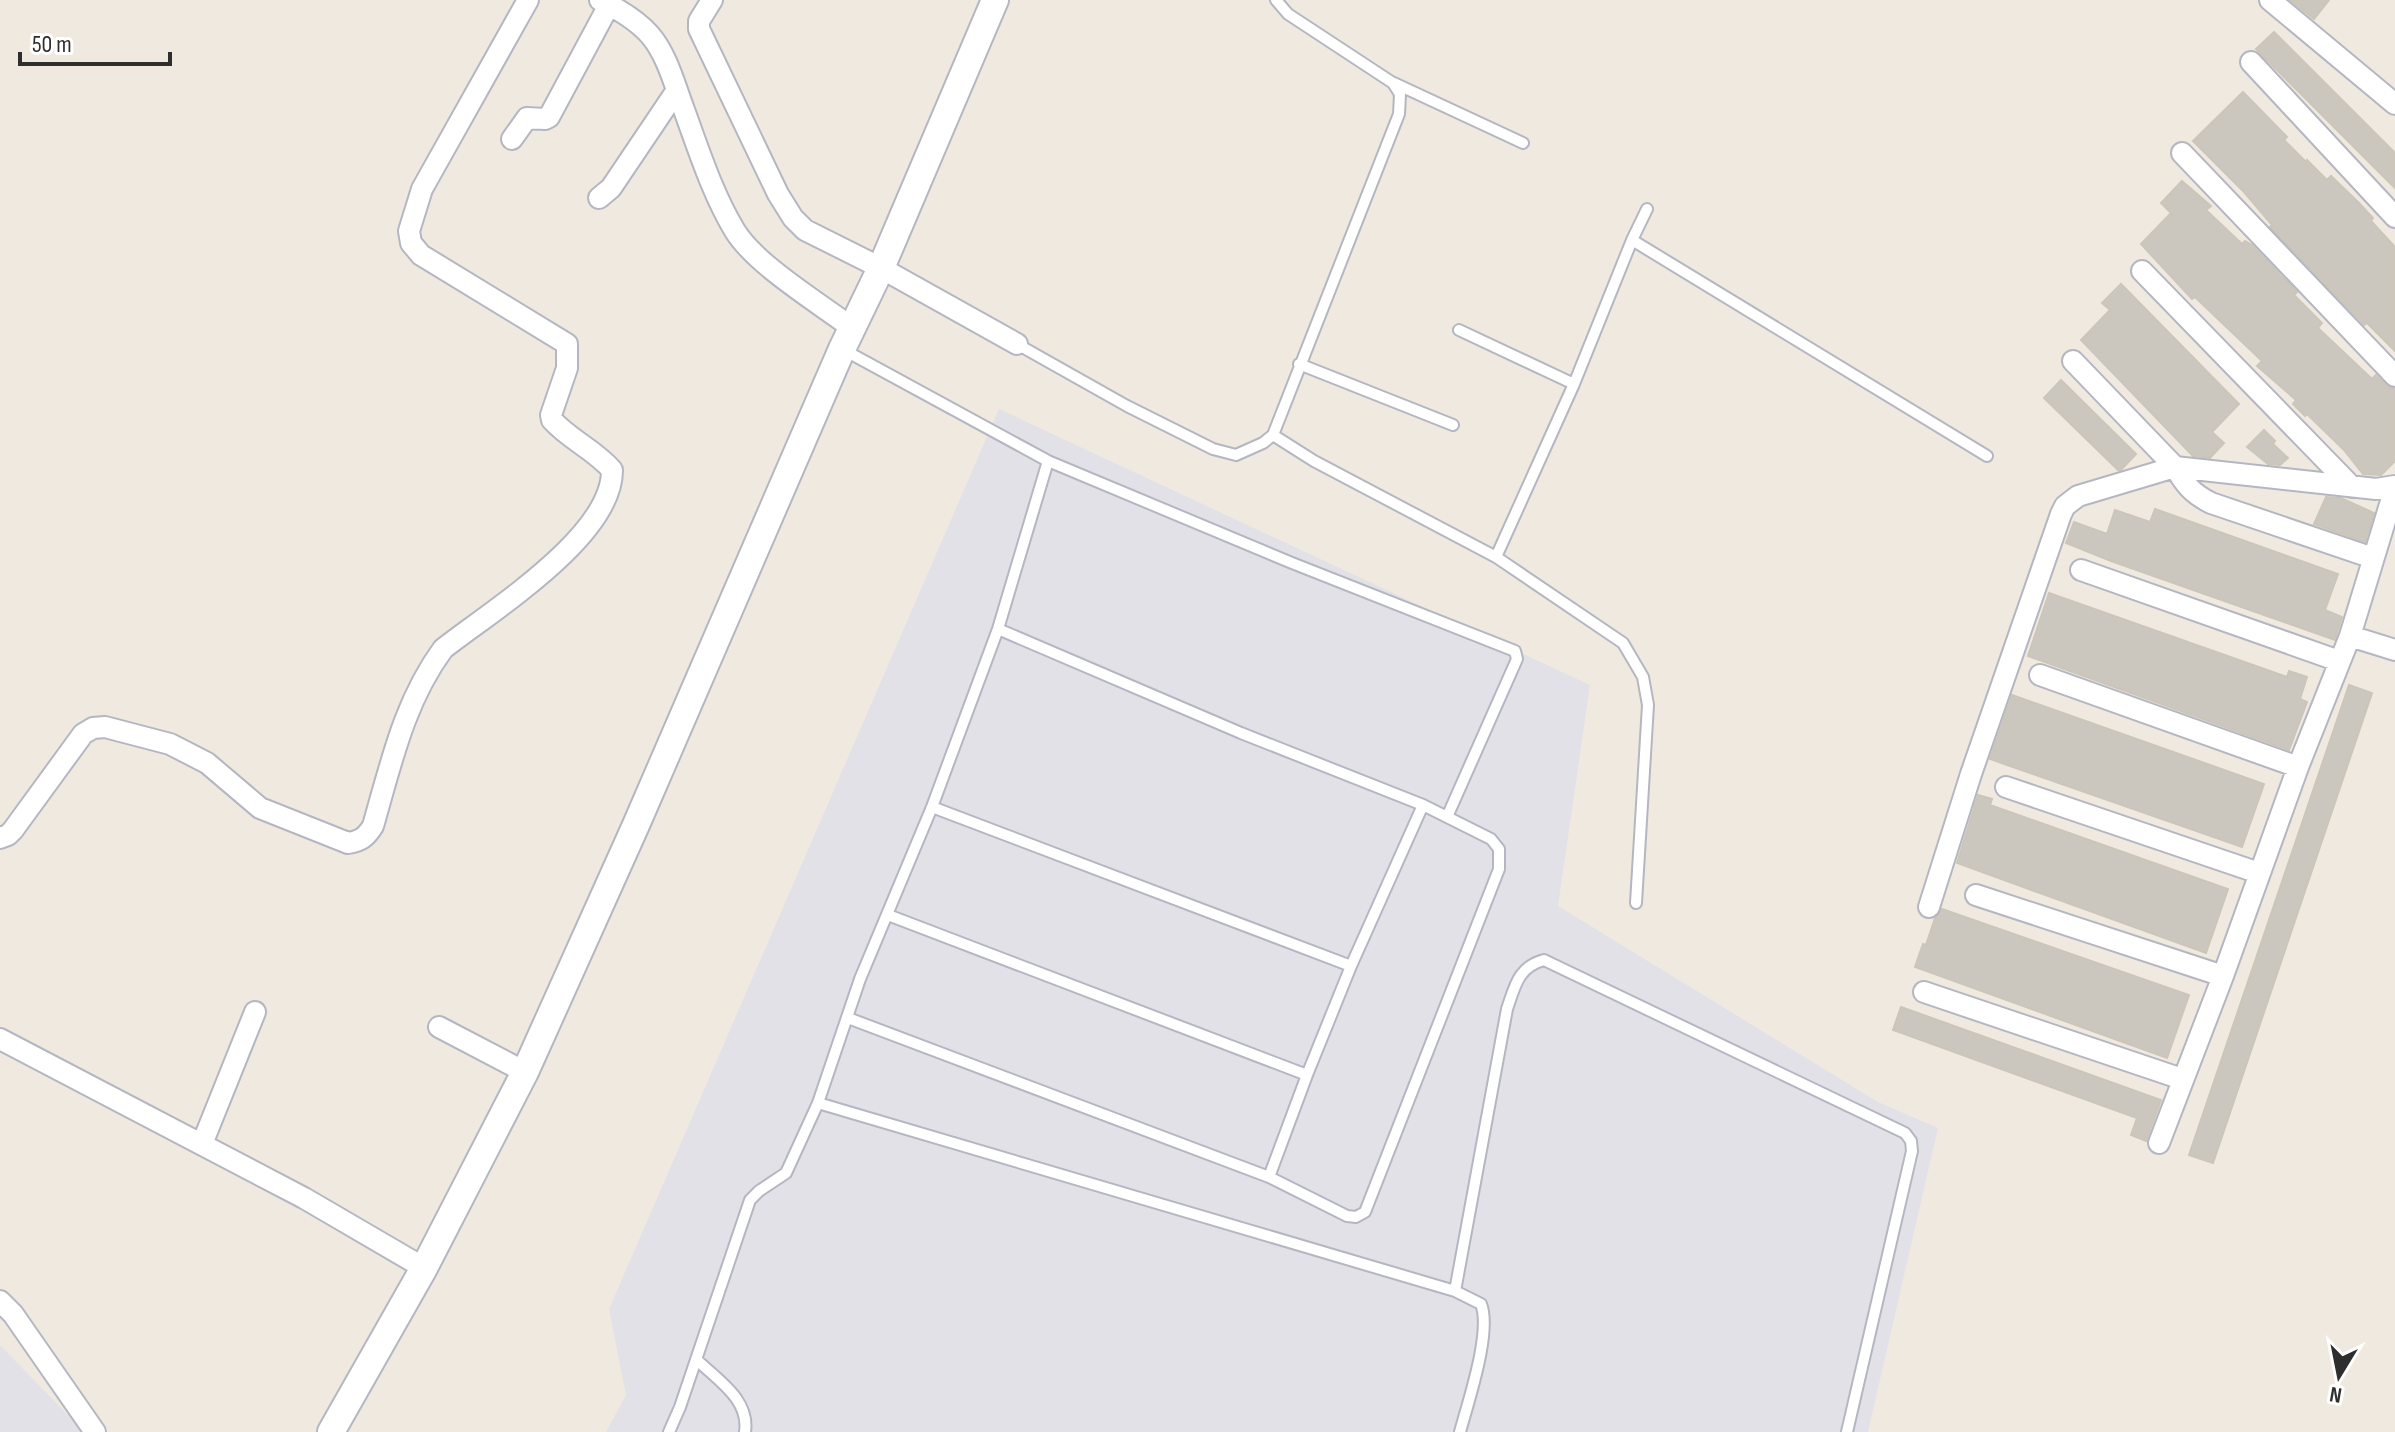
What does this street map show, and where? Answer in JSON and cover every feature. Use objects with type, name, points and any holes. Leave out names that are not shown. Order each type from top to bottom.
[{"type":"street","points":[[0,838],[13,830],[83,734],[93,728],[105,727],[170,744],[207,763],[260,808],[348,843],[357,842],[373,826],[401,726],[420,684],[438,656],[479,620],[552,566],[584,531],[608,497],[612,470],[573,441],[552,420],[567,368],[567,344],[421,255],[411,243],[409,231],[422,189],[528,0]]},
{"type":"street","points":[[712,0],[699,21],[699,29],[778,194],[793,218],[805,230],[876,278],[1017,344]]},
{"type":"street","points":[[331,1432],[424,1268],[525,1072],[876,278],[995,0]]},
{"type":"street","points":[[2270,0],[2395,104]]},
{"type":"street","points":[[512,139],[527,118],[549,117],[605,2],[650,35],[669,68],[701,156],[736,232],[767,263],[851,330]]},
{"type":"street","points":[[2251,62],[2395,217]]},
{"type":"street","points":[[599,198],[611,188],[677,90]]},
{"type":"street","points":[[2182,153],[2395,376]]},
{"type":"street","points":[[2142,271],[2352,487]]},
{"type":"street","points":[[2073,361],[2175,467],[2187,488],[2211,503],[2373,558]]},
{"type":"street","points":[[1929,907],[1971,774],[2065,506],[2078,496],[2175,467],[2352,487],[2395,487],[2350,636],[2298,767],[2159,1143]]},
{"type":"street","points":[[2081,570],[2339,661]]},
{"type":"street","points":[[2350,636],[2395,650]]},
{"type":"street","points":[[2040,675],[2298,767]]},
{"type":"street","points":[[2006,787],[2259,873]]},
{"type":"street","points":[[1976,895],[2223,976]]},
{"type":"street","points":[[1924,992],[2182,1079]]},
{"type":"street","points":[[202,1144],[255,1012]]},
{"type":"street","points":[[439,1027],[525,1072]]},
{"type":"street","points":[[0,1039],[304,1198],[424,1268]]},
{"type":"street","points":[[0,1301],[30,1337],[95,1432]]},
{"type":"lane","points":[[1276,0],[1288,14],[1393,83],[1523,143]]},
{"type":"lane","points":[[1017,344],[1127,406],[1225,454],[1245,452],[1273,435],[1399,114],[1400,94],[1393,83]]},
{"type":"lane","points":[[1496,557],[1574,384],[1647,209]]},
{"type":"lane","points":[[1632,240],[1987,456]]},
{"type":"lane","points":[[851,330],[1048,461],[1292,563],[1515,651],[1517,659],[1447,817]]},
{"type":"lane","points":[[1459,330],[1574,384]]},
{"type":"lane","points":[[1299,364],[1453,425]]},
{"type":"lane","points":[[1273,435],[1314,461],[1496,557],[1623,643],[1643,677],[1648,705],[1636,903]]},
{"type":"lane","points":[[669,1432],[750,1200],[786,1173],[818,1103],[860,979],[932,807],[998,629],[1048,461]]},
{"type":"lane","points":[[848,1018],[1269,1177],[1347,1216],[1356,1217],[1365,1212],[1501,861],[1499,849],[1491,839],[1423,805],[1218,724],[998,629]]},
{"type":"lane","points":[[1269,1177],[1351,966],[1423,805]]},
{"type":"lane","points":[[932,807],[1351,966]]},
{"type":"lane","points":[[888,915],[1307,1075]]},
{"type":"lane","points":[[1455,1291],[1507,1009],[1521,972],[1527,966],[1544,960],[1909,1137],[1912,1151],[1847,1432]]},
{"type":"lane","points":[[818,1103],[1455,1291],[1481,1304],[1485,1320],[1478,1366],[1460,1432]]},
{"type":"lane","points":[[696,1359],[741,1403],[745,1432]]},
{"type":"shaded area","points":[[999,409],[1590,685],[1558,906],[1878,1102],[1938,1128],[1868,1432],[606,1432],[626,1395],[609,1309]]},
{"type":"shaded area","points":[[0,1345],[5,1350],[84,1432],[0,1432]]},
{"type":"building","points":[[2290,0],[2329,0],[2314,19]]},
{"type":"building","points":[[2274,32],[2395,153],[2395,188],[2256,49]]},
{"type":"building","points":[[2243,92],[2287,137],[2284,140],[2306,162],[2327,180],[2331,176],[2360,204],[2395,247],[2395,351],[2367,323],[2364,325],[2270,227],[2272,225],[2244,192],[2193,141]]},
{"type":"building","points":[[2182,181],[2211,206],[2206,210],[2242,244],[2245,241],[2252,245],[2297,292],[2294,295],[2322,323],[2318,328],[2372,379],[2376,375],[2395,389],[2395,461],[2381,475],[2363,474],[2344,450],[2293,404],[2296,400],[2257,366],[2262,361],[2195,297],[2192,299],[2141,244],[2171,213],[2161,203]]},
{"type":"building","points":[[2121,284],[2239,404],[2212,432],[2224,443],[2210,458],[2193,456],[2081,340],[2110,310],[2102,303]]},
{"type":"building","points":[[2061,380],[2136,454],[2121,470],[2044,398]]},
{"type":"building","points":[[2264,430],[2288,458],[2280,465],[2268,464],[2247,447]]},
{"type":"building","points":[[2326,497],[2341,498],[2374,513],[2365,542],[2314,524]]},
{"type":"building","points":[[2155,509],[2338,574],[2325,610],[2342,617],[2335,640],[2066,543],[2074,522],[2107,534],[2115,510],[2150,522]]},
{"type":"building","points":[[2049,593],[2287,677],[2289,671],[2307,677],[2300,699],[2307,702],[2289,750],[2028,656]]},
{"type":"building","points":[[2349,685],[2372,693],[2213,1163],[2189,1155]]},
{"type":"building","points":[[2012,695],[2264,784],[2242,847],[1990,759]]},
{"type":"building","points":[[1978,795],[1992,799],[1990,805],[2228,889],[2206,953],[1957,863]]},
{"type":"building","points":[[1942,909],[2189,995],[2167,1058],[1915,967],[1935,918]]},
{"type":"building","points":[[1901,1007],[2161,1100],[2146,1141],[2131,1135],[2137,1118],[1893,1030]]}]
